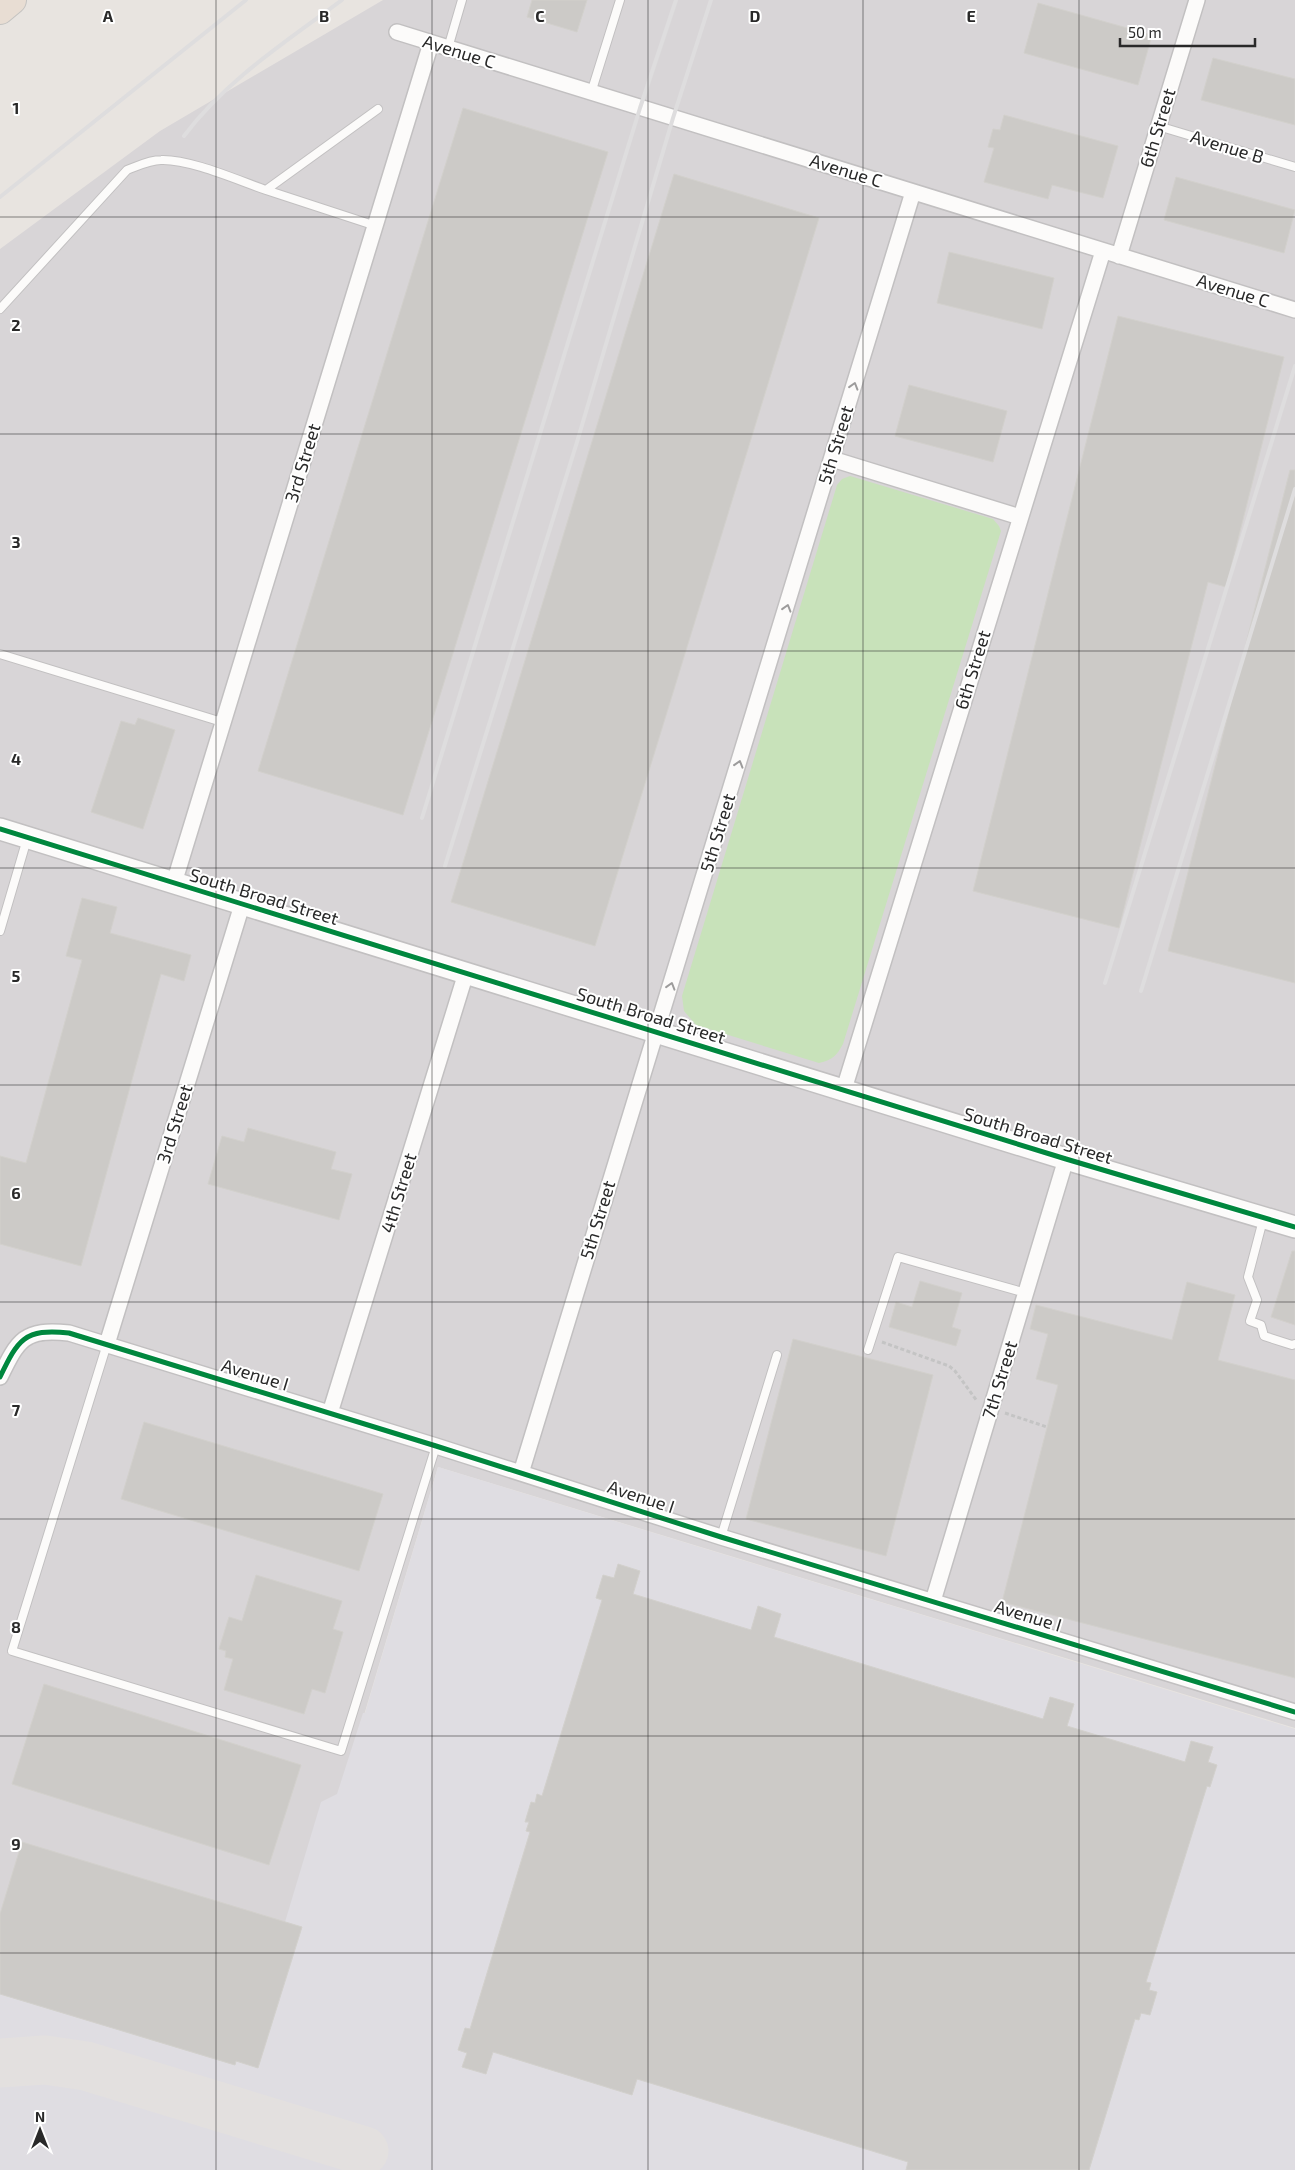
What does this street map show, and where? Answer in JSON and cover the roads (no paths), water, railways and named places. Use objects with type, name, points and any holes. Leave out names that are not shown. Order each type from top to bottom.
[{"type":"highway","points":[[0,10],[12,0]]},
{"type":"street","name":"6th Street","points":[[1119,256],[1197,0]]},
{"type":"street","name":"Avenue C","points":[[397,32],[1119,256],[1294,307]]},
{"type":"street","name":"3rd Street","points":[[174,883],[432,43]]},
{"type":"street","name":"5th Street","points":[[521,1473],[913,192]]},
{"type":"street","name":"6th Street","points":[[844,1089],[1103,250]]},
{"type":"street","points":[[832,459],[1020,518]]},
{"type":"street","name":"South Broad Street","points":[[0,829],[1066,1159],[1264,1218],[1294,1225]]},
{"type":"street","name":"3rd Street","points":[[107,1344],[242,904]]},
{"type":"street","name":"4th Street","points":[[330,1413],[466,973]]},
{"type":"street","name":"7th Street","points":[[934,1601],[1066,1159]]},
{"type":"street","name":"Avenue I","points":[[0,1377],[14,1349],[24,1339],[38,1332],[50,1330],[69,1333],[436,1446],[721,1537],[1295,1712]]},
{"type":"lane","points":[[448,48],[462,0]]},
{"type":"lane","points":[[591,93],[620,0]]},
{"type":"lane","points":[[266,190],[378,109]]},
{"type":"lane","name":"Avenue B","points":[[1158,126],[1295,167]]},
{"type":"lane","points":[[0,308],[127,170],[146,162],[161,160],[194,165],[376,226]]},
{"type":"lane","points":[[0,654],[222,722]]},
{"type":"lane","points":[[0,930],[28,837]]},
{"type":"lane","points":[[1264,1218],[1248,1277],[1256,1300],[1250,1321],[1261,1325],[1264,1336],[1292,1345],[1295,1344]]},
{"type":"lane","points":[[868,1350],[898,1256],[1026,1293]]},
{"type":"lane","points":[[107,1344],[12,1651],[341,1751],[436,1446]]},
{"type":"lane","points":[[721,1537],[777,1354]]},
{"type":"railway","points":[[0,197],[246,0]]},
{"type":"railway","points":[[184,136],[238,79],[342,0]]},
{"type":"railway","points":[[422,818],[640,108],[676,0]]},
{"type":"railway","points":[[445,866],[577,442],[673,118],[711,0]]},
{"type":"railway","points":[[1105,983],[1295,366]]},
{"type":"railway","points":[[1141,991],[1295,489]]}]
